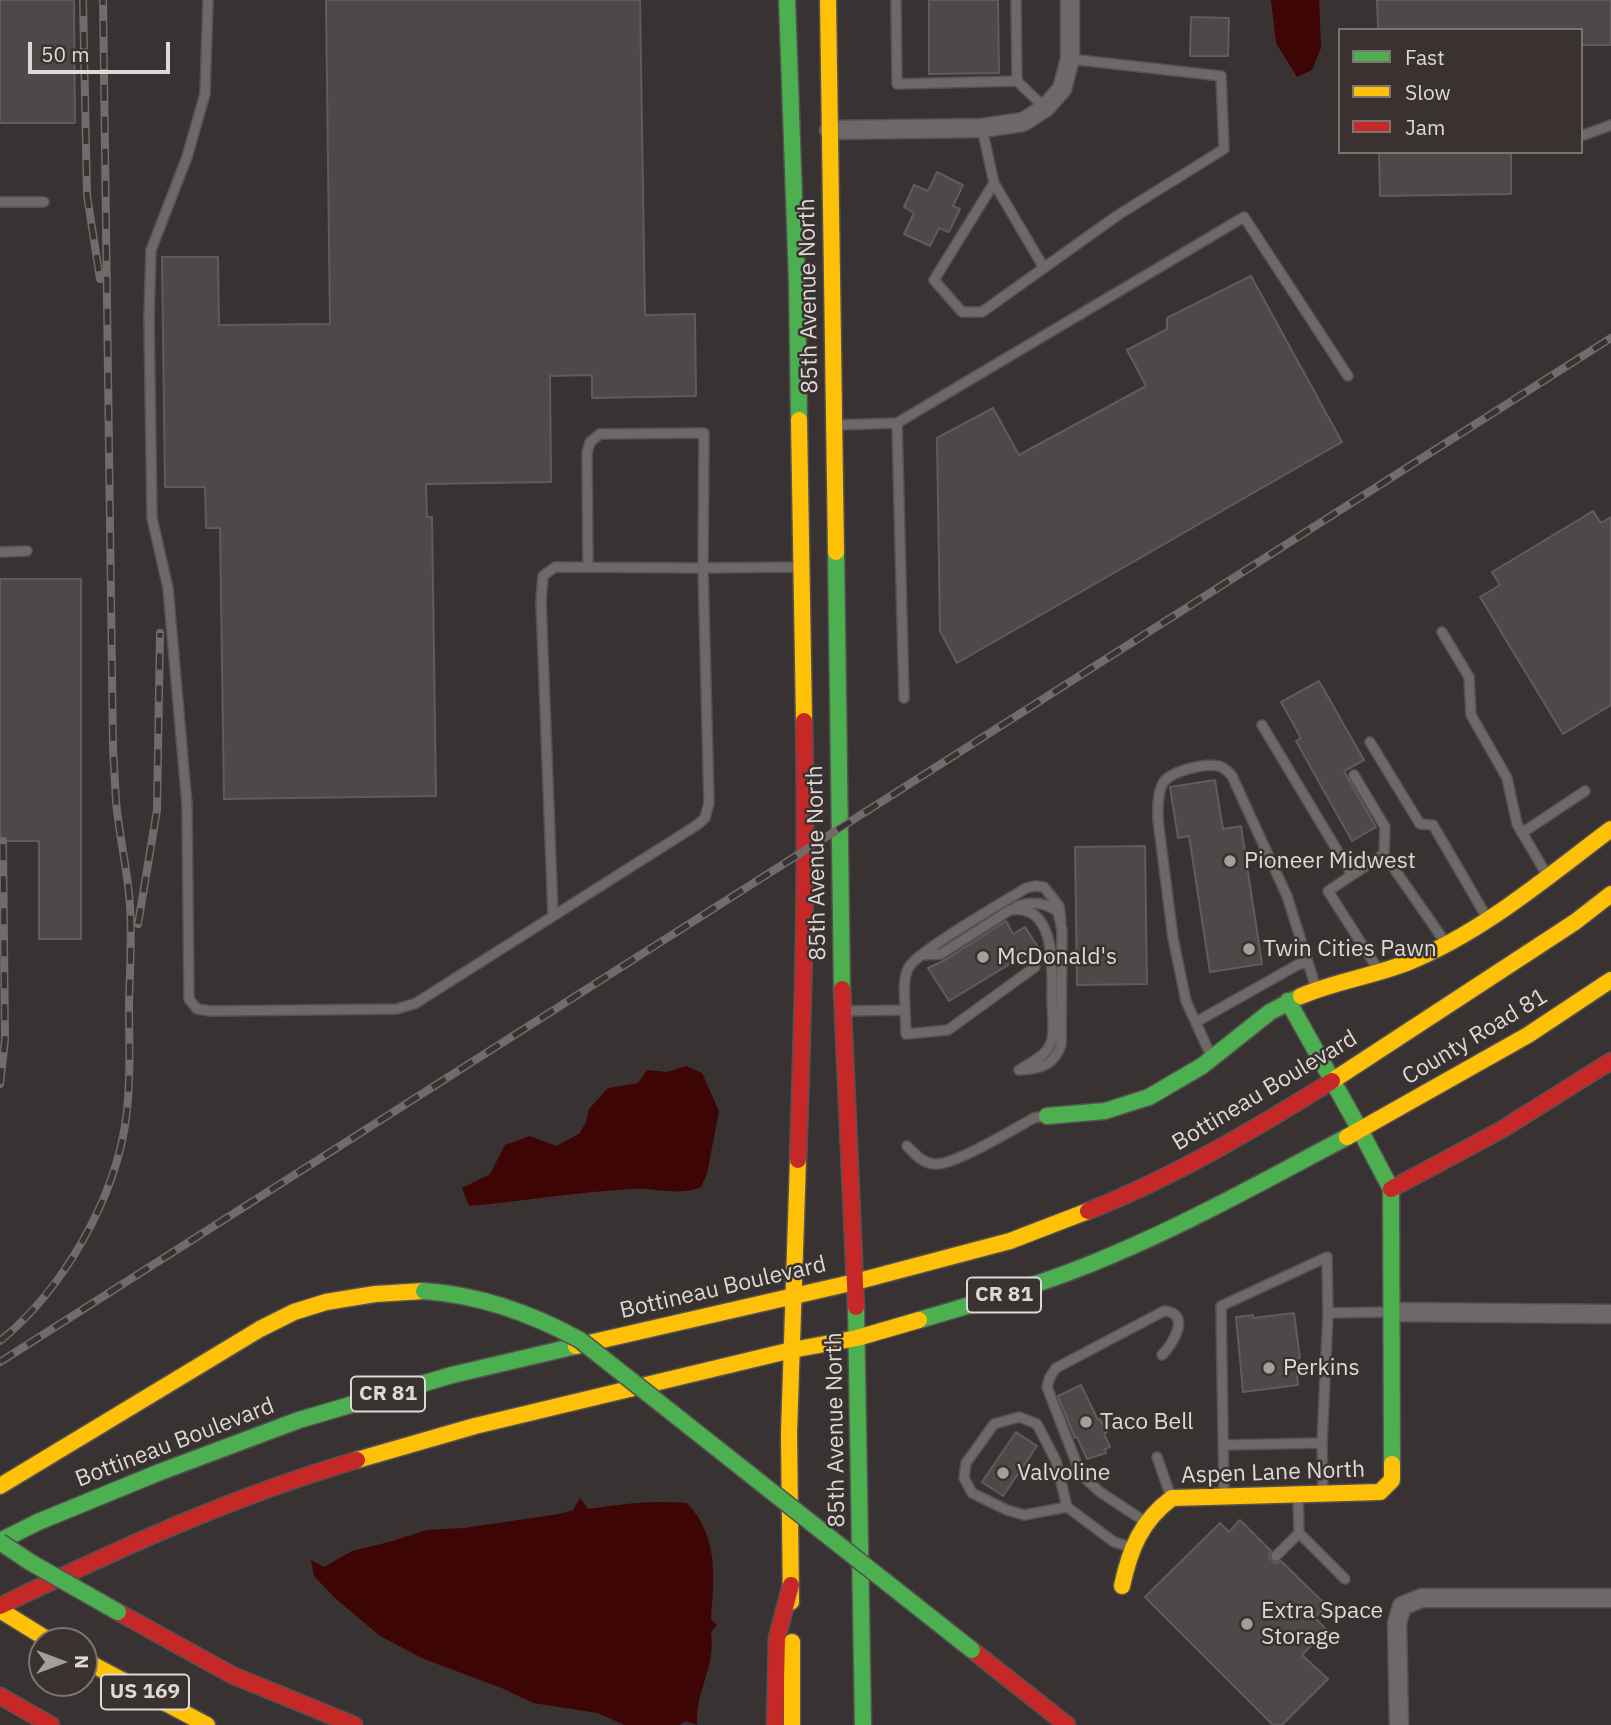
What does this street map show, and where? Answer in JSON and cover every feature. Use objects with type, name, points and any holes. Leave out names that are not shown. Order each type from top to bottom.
[{"type":"main road","name":"85th Avenue North","points":[[787,0],[817,425],[819,566],[792,1295],[789,1433],[792,1725]]},
{"type":"main road","name":"85th Avenue North","points":[[828,0],[830,130],[817,425],[819,566],[855,1282],[863,1725]]},
{"type":"main road","points":[[1047,1116],[1105,1111],[1141,1101],[1179,1081],[1258,1020],[1288,1001],[1426,955],[1487,918],[1611,829]]},
{"type":"main road","name":"County Road 81","points":[[1429,1019],[1575,922],[1611,894]]},
{"type":"main road","name":"County Road 81","points":[[1360,1130],[1517,1042],[1611,980]]},
{"type":"main road","points":[[1288,1001],[1391,1189],[1392,1312]]},
{"type":"main road","name":"Bottineau Boulevard","points":[[0,1542],[38,1522],[135,1482],[299,1420],[452,1375],[855,1282],[1010,1241],[1131,1194],[1244,1136],[1429,1019]]},
{"type":"main road","points":[[1391,1189],[1501,1130],[1611,1062]]},
{"type":"main road","name":"CR 81","points":[[0,1608],[106,1555],[176,1525],[330,1468],[475,1426],[792,1350],[857,1338],[1027,1288],[1113,1255],[1262,1182],[1360,1130]]},
{"type":"main road","points":[[0,1486],[260,1329],[294,1312],[338,1299],[388,1292],[424,1291],[467,1297],[547,1321],[580,1340],[1067,1725]]},
{"type":"main road","name":"Aspen Lane North","points":[[1122,1586],[1131,1547],[1157,1508],[1172,1498],[1365,1494],[1380,1492],[1392,1480],[1392,1312]]},
{"type":"main road","points":[[0,1542],[30,1562],[232,1675],[354,1725]]},
{"type":"main road","points":[[775,1725],[777,1639],[791,1585]]},
{"type":"main road","points":[[0,1608],[29,1627]]},
{"type":"main road","name":"US 169","points":[[98,1667],[207,1725]]},
{"type":"main road","points":[[0,1696],[51,1725]]},
{"type":"street","points":[[830,130],[982,128],[1023,122],[1045,108],[1062,89],[1070,59],[1070,0]]},
{"type":"street","points":[[1392,1312],[1611,1314]]},
{"type":"street","points":[[1399,1725],[1397,1623],[1402,1606],[1422,1598],[1611,1598]]},
{"type":"lane","points":[[208,0],[205,94],[187,157],[151,250],[149,317],[152,518],[168,588],[187,805],[189,999],[197,1009],[397,1009],[416,1003],[705,818],[709,803],[703,568],[704,433],[600,434],[590,442],[587,453],[588,567]]},
{"type":"lane","points":[[896,0],[897,84],[1017,81]]},
{"type":"lane","points":[[1016,0],[1017,81],[1045,108]]},
{"type":"lane","points":[[994,183],[934,280],[962,312],[982,312],[1118,215],[1224,149],[1221,76],[1070,59]]},
{"type":"lane","points":[[1583,135],[1611,124]]},
{"type":"lane","points":[[982,128],[994,183],[1044,268]]},
{"type":"lane","points":[[0,202],[44,202]]},
{"type":"lane","points":[[817,425],[897,423],[1244,217],[1348,376]]},
{"type":"lane","points":[[897,423],[904,698]]},
{"type":"lane","points":[[0,552],[27,551]]},
{"type":"lane","points":[[553,915],[541,601],[543,576],[555,567],[819,566]]},
{"type":"lane","points":[[1442,632],[1469,677],[1471,715],[1507,778],[1517,824],[1547,877]]},
{"type":"lane","points":[[1262,725],[1352,875]]},
{"type":"lane","points":[[1370,742],[1420,824],[1433,825],[1487,918]]},
{"type":"lane","points":[[1212,1058],[1186,1001],[1173,938],[1160,846],[1158,804],[1162,786],[1167,778],[1183,770],[1216,765],[1227,769],[1287,896],[1316,990]]},
{"type":"lane","points":[[1354,775],[1385,827],[1384,854],[1446,943]]},
{"type":"lane","points":[[1522,833],[1585,791]]},
{"type":"lane","points":[[1379,972],[1328,891],[1384,854]]},
{"type":"lane","points":[[1010,910],[1020,909],[1037,918],[1045,929],[1052,959],[1051,1044],[1048,1050],[1019,1070],[1039,1069],[1057,1055],[1061,1045],[1061,920],[1059,906],[1044,887],[1026,888],[909,966],[905,981],[906,1034],[948,1030],[1035,967]]},
{"type":"lane","points":[[922,955],[941,954],[1019,905],[1049,905],[1058,912],[1061,920]]},
{"type":"lane","points":[[1196,1022],[1298,964],[1308,963]]},
{"type":"lane","points":[[842,1011],[905,1010]]},
{"type":"lane","points":[[907,1146],[924,1162],[937,1165],[964,1155],[1034,1118],[1047,1116]]},
{"type":"lane","points":[[1224,1496],[1221,1306],[1327,1257],[1328,1313],[1322,1493]]},
{"type":"lane","points":[[1146,1522],[1100,1492],[1082,1475],[1047,1387],[1056,1368],[1164,1311],[1172,1311],[1178,1317],[1179,1326],[1172,1345],[1162,1355]]},
{"type":"lane","points":[[1328,1313],[1392,1312]]},
{"type":"lane","points":[[1067,1507],[1024,1515],[972,1493],[964,1478],[966,1463],[994,1424],[1019,1417],[1037,1424],[1056,1461],[1067,1507],[1114,1542],[1131,1547]]},
{"type":"lane","points":[[1224,1445],[1322,1443]]},
{"type":"lane","points":[[1157,1457],[1172,1498]]},
{"type":"lane","points":[[1298,1494],[1299,1533],[1345,1580]]},
{"type":"lane","points":[[1276,1556],[1299,1533]]},
{"type":"shaded area","points":[[1271,0],[1319,0],[1321,48],[1312,70],[1297,77],[1276,43]]},
{"type":"shaded area","points":[[686,1066],[702,1073],[719,1111],[707,1174],[701,1187],[675,1192],[611,1190],[469,1206],[462,1188],[490,1174],[505,1145],[530,1136],[556,1146],[579,1134],[589,1109],[608,1088],[638,1083],[647,1070],[667,1072]]},
{"type":"shaded area","points":[[580,1498],[588,1509],[637,1503],[687,1503],[705,1529],[713,1573],[711,1620],[717,1625],[711,1632],[711,1657],[699,1701],[697,1725],[686,1721],[679,1725],[624,1725],[598,1713],[533,1703],[504,1689],[424,1659],[380,1636],[314,1576],[311,1560],[324,1567],[352,1551],[427,1530],[464,1528],[559,1514],[573,1510]]},
{"type":"building","points":[[0,0],[74,0],[75,123],[0,123]]},
{"type":"building","points":[[326,0],[640,0],[645,315],[695,314],[696,396],[592,398],[592,375],[550,376],[551,482],[426,484],[427,517],[432,517],[436,796],[224,799],[220,528],[206,528],[205,487],[165,487],[162,257],[218,257],[219,325],[330,324]]},
{"type":"building","points":[[929,0],[998,0],[999,73],[929,74]]},
{"type":"building","points":[[1377,0],[1611,0],[1611,45],[1583,45],[1583,28],[1378,28]]},
{"type":"building","points":[[1191,17],[1229,18],[1228,56],[1190,56]]},
{"type":"building","points":[[1379,154],[1511,154],[1511,194],[1380,196]]},
{"type":"building","points":[[937,172],[963,185],[953,206],[960,209],[949,232],[939,228],[930,246],[904,234],[914,213],[904,207],[914,185],[928,191]]},
{"type":"building","points":[[1251,276],[1342,442],[957,663],[940,631],[937,438],[993,408],[1019,455],[1146,386],[1127,350],[1167,329],[1167,318]]},
{"type":"building","points":[[1593,511],[1601,523],[1611,517],[1611,705],[1563,734],[1480,597],[1500,585],[1492,572]]},
{"type":"building","points":[[0,579],[81,579],[81,939],[39,939],[39,841],[0,841]]},
{"type":"building","points":[[1319,681],[1364,760],[1344,771],[1376,827],[1352,841],[1296,741],[1301,738],[1281,702]]},
{"type":"building","points":[[1215,780],[1223,829],[1241,826],[1262,964],[1210,972],[1189,836],[1178,838],[1170,787]]},
{"type":"building","points":[[1145,846],[1147,984],[1077,985],[1075,847]]},
{"type":"building","name":"McDonald's","points":[[1006,921],[1013,934],[1025,927],[1038,947],[949,1001],[928,968]]},
{"type":"building","name":"Perkins","points":[[1294,1313],[1300,1358],[1295,1359],[1298,1385],[1243,1392],[1236,1317],[1253,1315],[1253,1318]]},
{"type":"building","name":"Taco Bell","points":[[1081,1385],[1107,1432],[1104,1434],[1110,1447],[1105,1449],[1106,1453],[1087,1459],[1077,1437],[1075,1438],[1058,1396]]},
{"type":"building","name":"Valvoline","points":[[1016,1432],[1037,1446],[1003,1496],[982,1482]]},
{"type":"building","name":"Extra Space Storage","points":[[1240,1520],[1271,1551],[1269,1557],[1272,1561],[1281,1561],[1326,1605],[1315,1618],[1327,1630],[1302,1655],[1328,1679],[1282,1725],[1273,1725],[1145,1597],[1220,1523],[1229,1532]]},
{"type":"railway","points":[[83,0],[87,195],[100,279]]},
{"type":"railway","points":[[0,1341],[45,1296],[82,1241],[111,1180],[128,1104],[131,918],[116,801],[113,748],[103,0]]},
{"type":"railway","points":[[0,1362],[1611,338]]},
{"type":"railway","points":[[138,924],[157,810],[160,633]]},
{"type":"railway","points":[[0,1084],[5,1040],[3,841]]},
{"type":"traffic: fast","points":[[787,0],[799,420]]},
{"type":"traffic: fast","points":[[836,552],[842,989]]},
{"type":"traffic: fast","points":[[1047,1116],[1105,1111],[1149,1097],[1202,1066],[1270,1012],[1301,996]]},
{"type":"traffic: fast","points":[[1288,1001],[1360,1130]]},
{"type":"traffic: fast","points":[[1360,1130],[1391,1189],[1392,1464]]},
{"type":"traffic: fast","points":[[919,1320],[1089,1265],[1201,1214],[1347,1137]]},
{"type":"traffic: fast","points":[[424,1291],[445,1293],[505,1307],[580,1340],[972,1650]]},
{"type":"traffic: fast","points":[[856,1307],[863,1725]]},
{"type":"traffic: fast","points":[[0,1541],[38,1522],[160,1472],[299,1420],[452,1375],[576,1346]]},
{"type":"traffic: fast","points":[[0,1542],[118,1612]]},
{"type":"traffic: slow","points":[[828,0],[836,552]]},
{"type":"traffic: slow","points":[[799,420],[804,721]]},
{"type":"traffic: slow","points":[[1301,996],[1396,967],[1436,950],[1514,902],[1611,829]]},
{"type":"traffic: slow","points":[[1332,1081],[1575,922],[1611,894]]},
{"type":"traffic: slow","points":[[1347,1137],[1528,1035],[1611,980]]},
{"type":"traffic: slow","points":[[791,1602],[789,1433],[798,1160]]},
{"type":"traffic: slow","points":[[576,1346],[855,1282],[1010,1241],[1088,1211]]},
{"type":"traffic: slow","points":[[0,1486],[260,1329],[294,1312],[326,1302],[375,1294],[424,1291]]},
{"type":"traffic: slow","points":[[357,1460],[475,1426],[792,1350],[857,1338],[919,1320]]},
{"type":"traffic: slow","points":[[1122,1586],[1138,1537],[1152,1516],[1172,1498],[1380,1492],[1392,1480],[1392,1464]]},
{"type":"traffic: slow","points":[[0,1610],[28,1627]]},
{"type":"traffic: slow","points":[[792,1642],[792,1725]]},
{"type":"traffic: slow","points":[[98,1667],[207,1725]]},
{"type":"traffic: jam","points":[[798,1160],[804,940],[804,721]]},
{"type":"traffic: jam","points":[[842,989],[856,1307]]},
{"type":"traffic: jam","points":[[1391,1189],[1501,1130],[1611,1061]]},
{"type":"traffic: jam","points":[[1088,1211],[1213,1152],[1332,1081]]},
{"type":"traffic: jam","points":[[0,1606],[220,1507],[357,1460]]},
{"type":"traffic: jam","points":[[775,1725],[777,1638],[791,1585]]},
{"type":"traffic: jam","points":[[118,1612],[232,1675],[354,1725]]},
{"type":"traffic: jam","points":[[972,1650],[1067,1725]]},
{"type":"traffic: jam","points":[[0,1696],[51,1725]]},
{"type":"place","name":"Pioneer Midwest","points":[[1230,861]]},
{"type":"place","name":"Twin Cities Pawn","points":[[1249,949]]},
{"type":"place","name":"McDonald's","points":[[983,957]]},
{"type":"place","name":"Perkins","points":[[1269,1368]]},
{"type":"place","name":"Taco Bell","points":[[1086,1422]]},
{"type":"place","name":"Valvoline","points":[[1003,1473]]},
{"type":"place","name":"Extra Space Storage","points":[[1247,1624]]}]
